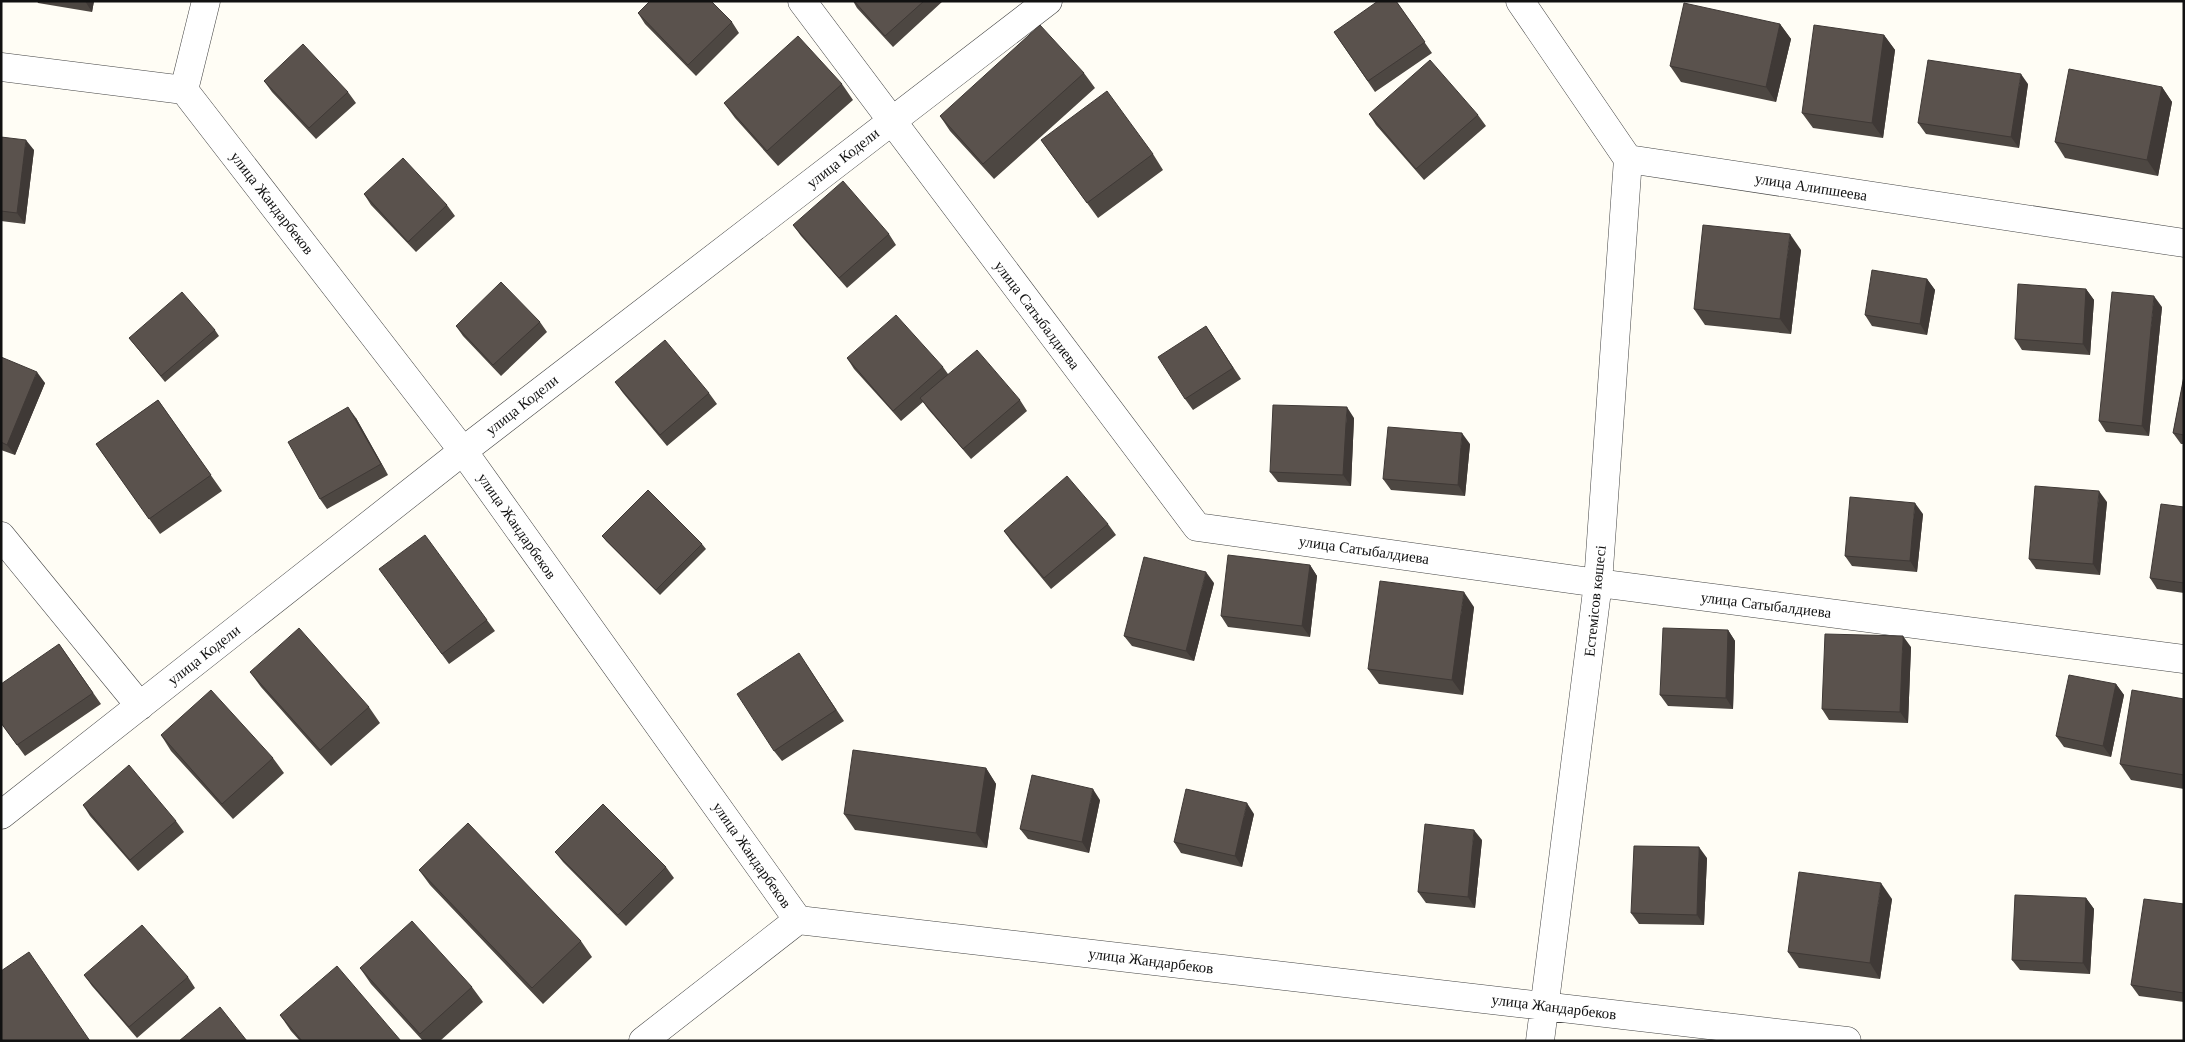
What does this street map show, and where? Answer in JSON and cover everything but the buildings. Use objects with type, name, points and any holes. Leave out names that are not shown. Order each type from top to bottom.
[{"type":"street","points":[[1,67],[184,90],[206,1]]},
{"type":"street","name":"улица Сатыбалдиева","points":[[802,1],[1197,527],[1598,583],[2184,659]]},
{"type":"street","name":"улица Кодели","points":[[1,815],[463,451],[1048,1]]},
{"type":"street","points":[[1520,1],[1628,159]]},
{"type":"street","name":"улица Жандарбеков","points":[[184,90],[463,451],[798,920],[1846,1041]]},
{"type":"street","name":"улица Алипшеева","points":[[1628,159],[2184,243]]},
{"type":"street","name":"Естемісов көшесі","points":[[1540,1041],[1598,583],[1628,159]]},
{"type":"street","points":[[1,536],[140,706]]},
{"type":"street","points":[[643,1041],[798,920]]}]
